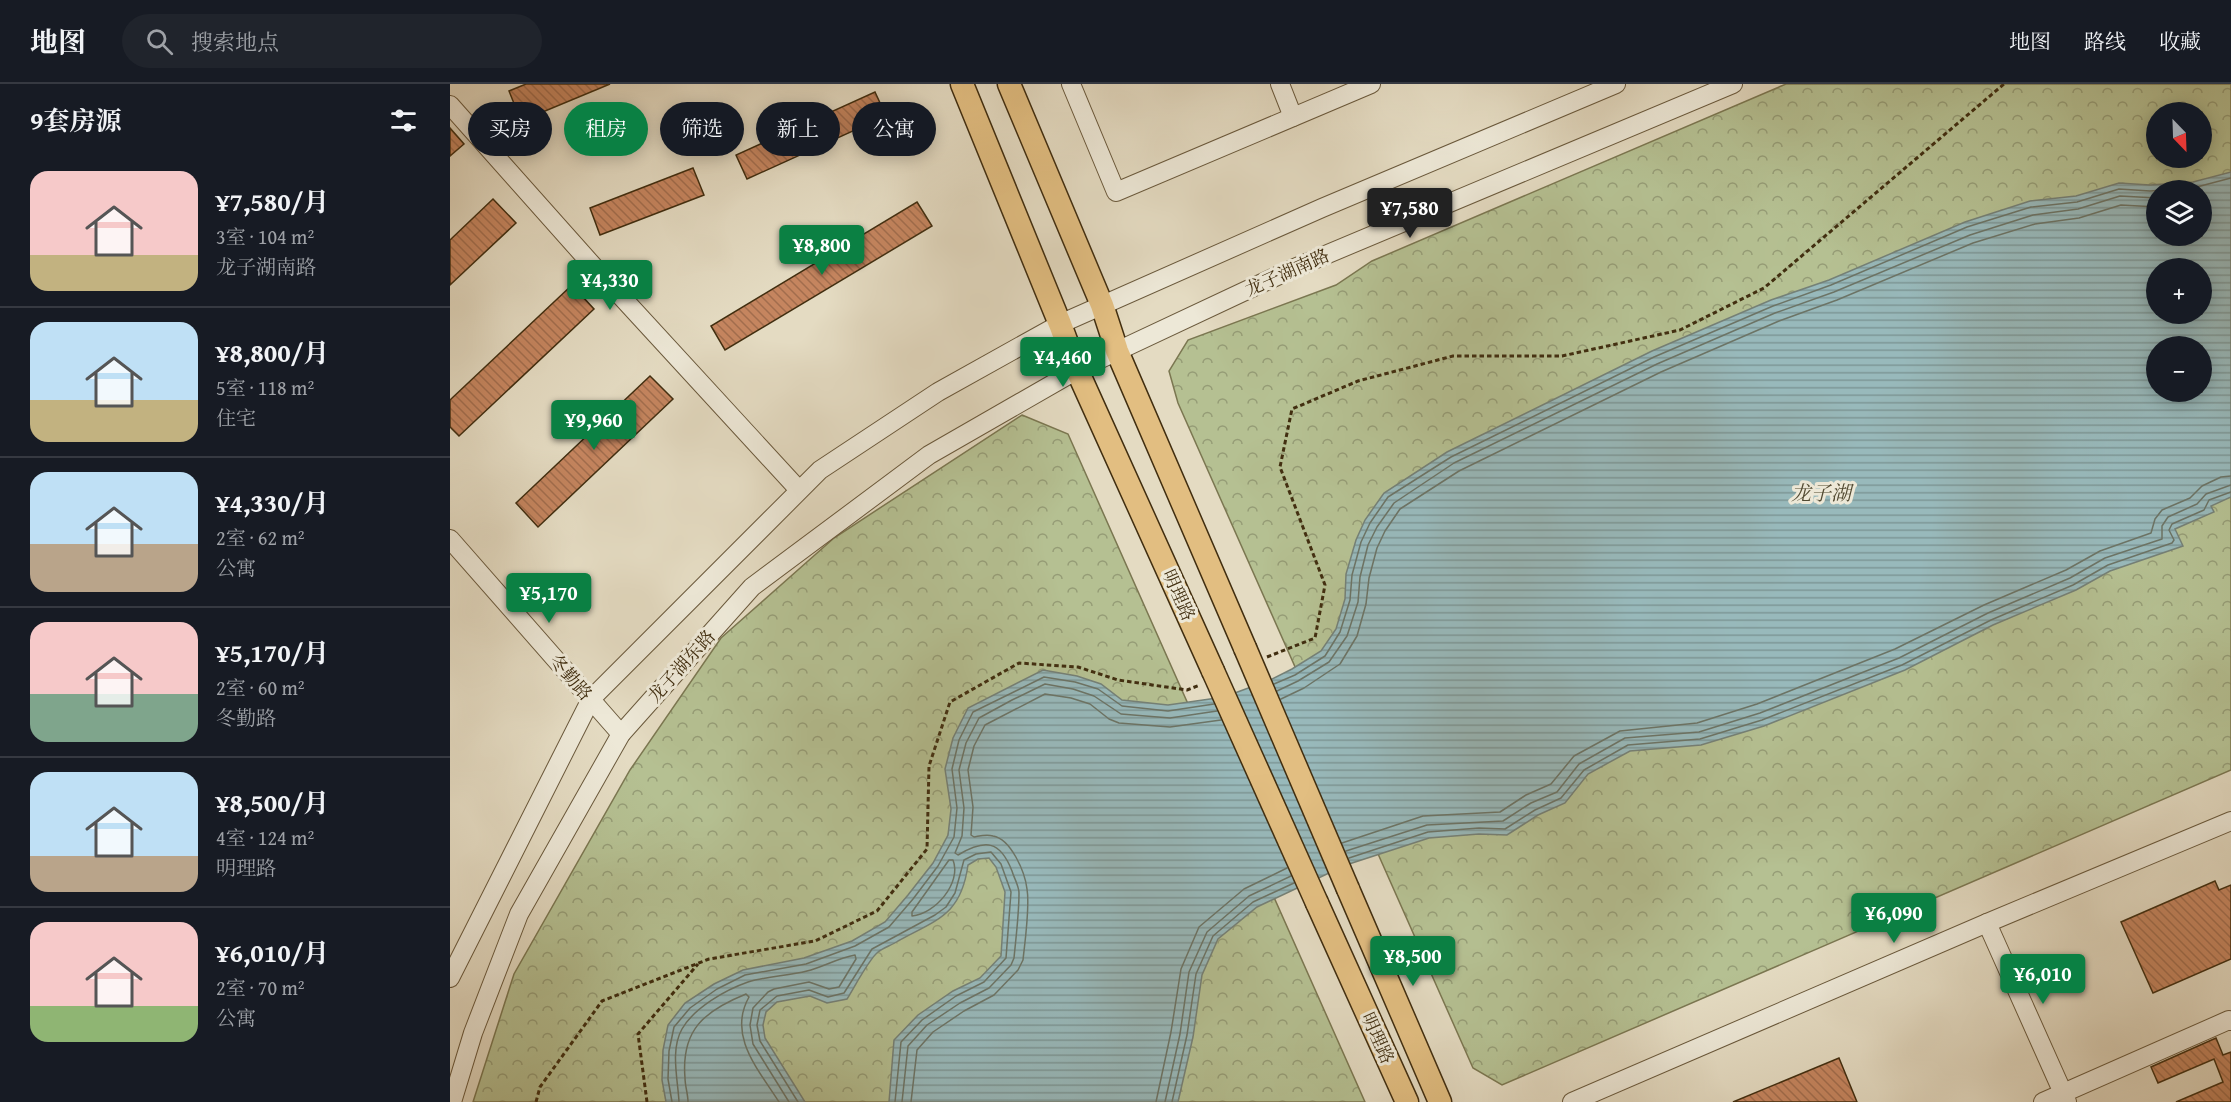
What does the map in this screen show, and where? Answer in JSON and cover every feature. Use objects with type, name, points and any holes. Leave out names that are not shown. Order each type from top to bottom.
[{"type":"main road","name":"明理路","points":[[962,84],[1077,370],[1211,676],[1407,1102]]},
{"type":"main road","name":"明理路","points":[[1009,84],[1102,305],[1118,351],[1253,654],[1348,889],[1440,1102]]},
{"type":"street","points":[[1071,84],[1116,192],[1371,84]]},
{"type":"street","points":[[1280,84],[1293,117]]},
{"type":"street","points":[[450,978],[591,699],[819,470],[938,392],[1060,324],[1322,208],[1616,84]]},
{"type":"street","name":"龙子湖南路","points":[[1077,370],[1292,269],[1733,84]]},
{"type":"street","points":[[450,105],[595,268],[799,490]]},
{"type":"street","name":"龙子湖东路","points":[[452,1102],[473,1033],[519,915],[621,734],[752,587],[929,455],[1077,370]]},
{"type":"street","name":"冬勤路","points":[[450,539],[621,734]]},
{"type":"street","points":[[1572,1102],[1987,923],[2231,821]]},
{"type":"street","points":[[1987,923],[2065,1098]]},
{"type":"street","points":[[2043,1102],[2065,1098],[2231,1021]]},
{"type":"path","points":[[1253,654],[1315,638],[1325,585],[1280,467],[1292,409],[1358,381],[1453,356],[1562,356],[1680,330],[1764,288],[2004,84]]},
{"type":"path","points":[[536,1102],[540,1088],[602,1001],[710,959],[815,941],[877,911],[927,849],[929,766],[950,702],[1019,663],[1078,667],[1118,680],[1187,690],[1211,676]]},
{"type":"path","points":[[647,1102],[638,1034],[699,963]]},
{"type":"green space","points":[[1786,84],[2231,84],[2231,770],[1502,1085],[1473,1068],[1178,403],[1169,371],[1188,340],[1336,285],[1372,261]]},
{"type":"green space","points":[[1022,415],[1068,434],[1365,1102],[473,1102],[514,974],[630,770],[721,638],[834,538]]},
{"type":"water","name":"龙子湖","points":[[2231,172],[2231,497],[2211,506],[2214,512],[2175,529],[2183,546],[2110,571],[2076,590],[1993,625],[1905,670],[1764,726],[1701,745],[1630,751],[1588,774],[1565,803],[1538,815],[1507,835],[1479,834],[1429,838],[1346,865],[1257,907],[1218,939],[1202,975],[1193,1037],[1178,1102],[889,1102],[894,1040],[918,1015],[953,991],[980,978],[1001,956],[1005,892],[996,867],[989,858],[978,859],[968,865],[960,895],[945,914],[874,956],[847,999],[827,1003],[810,996],[777,1002],[766,1012],[763,1025],[765,1038],[805,1102],[666,1102],[662,1080],[663,1050],[668,1025],[685,1003],[714,984],[743,970],[804,958],[852,941],[885,922],[933,863],[948,835],[951,809],[945,769],[953,738],[968,708],[1043,670],[1077,676],[1101,684],[1122,700],[1168,705],[1224,697],[1270,680],[1321,651],[1336,629],[1345,599],[1346,574],[1356,540],[1365,520],[1384,493],[1447,452],[1652,351],[1771,300],[1829,280],[1965,222],[2030,201],[2076,196],[2119,183],[2146,185],[2146,246],[2212,246],[2212,180],[2201,180]]},
{"type":"building","points":[[526,84],[610,84],[552,108],[552,102],[513,102],[509,91]]},
{"type":"building","points":[[875,92],[880,102],[853,102]]},
{"type":"building","points":[[852,102],[852,131],[840,137],[840,108]]},
{"type":"building","points":[[450,128],[464,144],[450,156]]},
{"type":"building","points":[[756,146],[756,156],[798,156],[747,179],[736,156],[744,156],[744,151]]},
{"type":"building","points":[[693,168],[704,195],[600,235],[590,208]]},
{"type":"building","points":[[493,199],[516,223],[450,285],[450,240]]},
{"type":"building","points":[[917,202],[932,226],[725,350],[711,326]]},
{"type":"building","points":[[572,285],[594,309],[459,436],[450,427],[450,400]]},
{"type":"building","points":[[650,376],[673,399],[538,527],[516,503]]},
{"type":"building","points":[[2215,881],[2219,890],[2231,885],[2231,959],[2153,993],[2121,922]]},
{"type":"building","points":[[2216,1038],[2223,1055],[2231,1052],[2231,1102],[2176,1102],[2223,1082],[2214,1059],[2158,1083],[2151,1067]]},
{"type":"building","points":[[1839,1058],[1857,1102],[1733,1102]]}]
